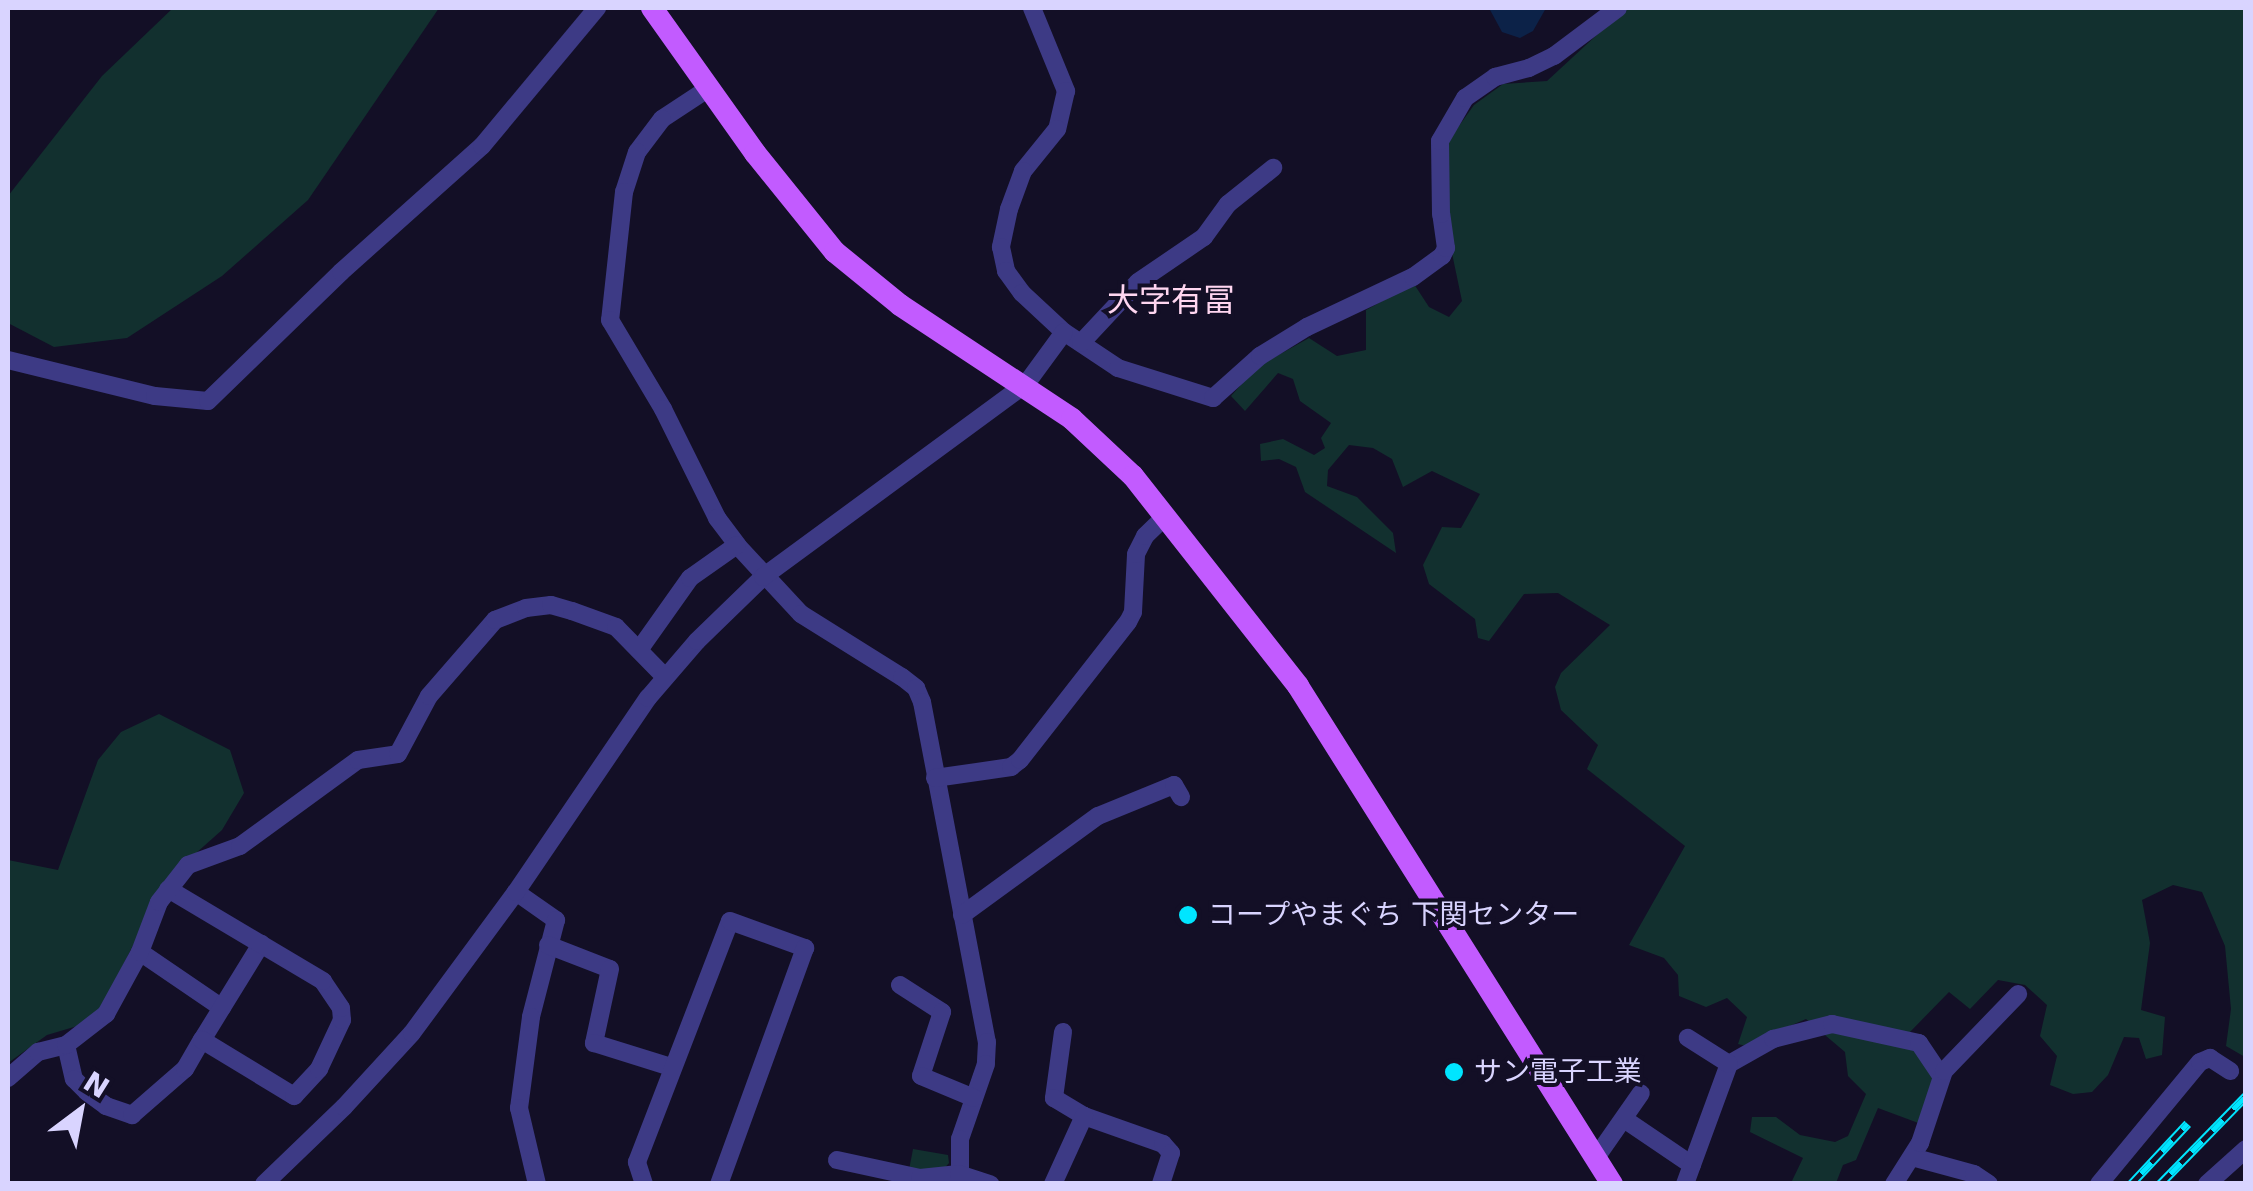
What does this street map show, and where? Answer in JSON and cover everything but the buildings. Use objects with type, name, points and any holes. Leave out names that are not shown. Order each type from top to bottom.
[{"type":"main road","points":[[652,8],[804,220],[846,263],[900,305],[1026,384],[1072,419],[1133,476],[1166,516],[1298,686],[1612,1184]]},
{"type":"street","points":[[8,360],[155,396],[208,401],[340,272],[482,146],[597,8]]},
{"type":"street","points":[[1032,8],[1066,90],[1057,129],[1023,171],[1001,247],[1006,271],[1022,293],[1064,332],[1135,377],[1213,398],[1276,346],[1413,277],[1442,256],[1446,248],[1441,214],[1440,141],[1465,98],[1495,77],[1530,68],[1554,56],[1618,8]]},
{"type":"street","points":[[709,88],[662,118],[638,152],[624,192],[610,320],[663,409],[717,518],[763,577],[801,614],[916,688],[987,1042],[986,1064],[960,1139],[959,1179]]},
{"type":"street","points":[[1081,343],[1138,282],[1204,237],[1228,204],[1273,168]]},
{"type":"street","points":[[264,1184],[401,1045],[516,892],[666,677],[763,577],[1026,384],[1064,332]]},
{"type":"street","points":[[935,778],[1011,766],[1020,760],[1128,622],[1133,612],[1140,543],[1166,516]]},
{"type":"street","points":[[639,650],[690,578],[737,545]]},
{"type":"street","points":[[8,1078],[38,1052],[66,1045],[106,1014],[168,889],[188,865],[240,846],[358,760],[398,754],[429,696],[495,620],[508,612],[550,606],[616,627],[666,677]]},
{"type":"street","points":[[962,915],[1098,816],[1174,785],[1181,798]]},
{"type":"street","points":[[168,889],[323,981],[341,1008],[342,1020],[319,1069],[294,1096],[202,1040]]},
{"type":"street","points":[[516,892],[556,920],[530,1017],[520,1108],[522,1136],[536,1184]]},
{"type":"street","points":[[644,1184],[637,1162],[730,921],[805,948],[719,1184]]},
{"type":"street","points":[[66,1045],[74,1079],[106,1106],[132,1115],[184,1069],[261,944]]},
{"type":"street","points":[[548,945],[610,969],[594,1043],[672,1067]]},
{"type":"street","points":[[140,952],[222,1008]]},
{"type":"street","points":[[900,985],[942,1012],[921,1076],[974,1098]]},
{"type":"street","points":[[1894,1184],[1912,1157],[1941,1076],[2018,994]]},
{"type":"street","points":[[1685,1184],[1730,1064],[1773,1039],[1832,1024],[1919,1044],[1941,1076]]},
{"type":"street","points":[[1063,1032],[1054,1098],[1084,1116],[1163,1144],[1171,1153],[1161,1184]]},
{"type":"street","points":[[1688,1038],[1730,1064]]},
{"type":"street","points":[[2099,1184],[2200,1062],[2210,1058],[2230,1071]]},
{"type":"street","points":[[1595,1158],[1641,1093]]},
{"type":"street","points":[[1053,1184],[1084,1116]]},
{"type":"street","points":[[1624,1119],[1692,1165]]},
{"type":"street","points":[[2207,1184],[2246,1149]]},
{"type":"street","points":[[1912,1157],[1974,1174],[1989,1184]]},
{"type":"street","points":[[836,1160],[872,1160],[920,1178],[990,1184]]},
{"type":"green space","points":[[173,8],[439,8],[308,200],[222,276],[127,338],[54,347],[8,323],[8,196],[102,76]]},
{"type":"green space","points":[[1626,8],[2245,8],[2245,1057],[2226,1046],[2231,1009],[2225,946],[2202,892],[2173,885],[2142,900],[2150,943],[2141,1010],[2165,1017],[2162,1055],[2146,1059],[2139,1038],[2124,1037],[2108,1075],[2092,1092],[2073,1094],[2050,1085],[2057,1056],[2040,1036],[2047,1005],[2025,985],[1998,980],[1970,1009],[1949,992],[1910,1032],[1935,1078],[1921,1124],[1878,1108],[1856,1160],[1843,1165],[1836,1183],[1791,1183],[1803,1158],[1750,1132],[1752,1117],[1776,1117],[1800,1135],[1835,1142],[1848,1136],[1866,1094],[1848,1076],[1845,1052],[1806,1019],[1778,1031],[1754,1048],[1738,1044],[1747,1017],[1727,998],[1706,1007],[1679,996],[1678,975],[1664,958],[1629,945],[1685,846],[1587,769],[1598,745],[1561,710],[1555,687],[1561,673],[1610,625],[1558,593],[1524,594],[1489,641],[1478,638],[1475,619],[1429,584],[1423,565],[1442,527],[1461,528],[1480,494],[1432,471],[1403,487],[1392,459],[1373,448],[1349,445],[1328,470],[1327,486],[1357,497],[1393,533],[1396,553],[1305,492],[1296,467],[1279,459],[1261,461],[1260,444],[1283,439],[1314,455],[1325,448],[1321,438],[1331,423],[1300,401],[1293,379],[1278,373],[1245,411],[1231,396],[1257,367],[1309,338],[1337,356],[1366,350],[1366,310],[1414,284],[1429,307],[1449,317],[1462,301],[1449,239],[1446,144],[1474,105],[1503,84],[1547,81]]},
{"type":"green space","points":[[159,714],[230,750],[244,793],[222,830],[168,878],[94,1021],[47,1035],[8,1063],[8,860],[58,870],[98,760],[121,732]]},
{"type":"green space","points":[[913,1149],[948,1155],[949,1163],[941,1172],[909,1170]]},
{"type":"water","points":[[1489,8],[1546,8],[1533,31],[1520,38],[1502,32]]},
{"type":"railway","points":[[2160,1184],[2246,1096]]},
{"type":"railway","points":[[2131,1184],[2188,1123]]},
{"type":"place","name":"コープやまぐち 下関センター","points":[[1188,915]]},
{"type":"place","name":"サン電子工業","points":[[1454,1072]]},
{"type":"district","name":"大字有冨","points":[[1171,300]]}]
